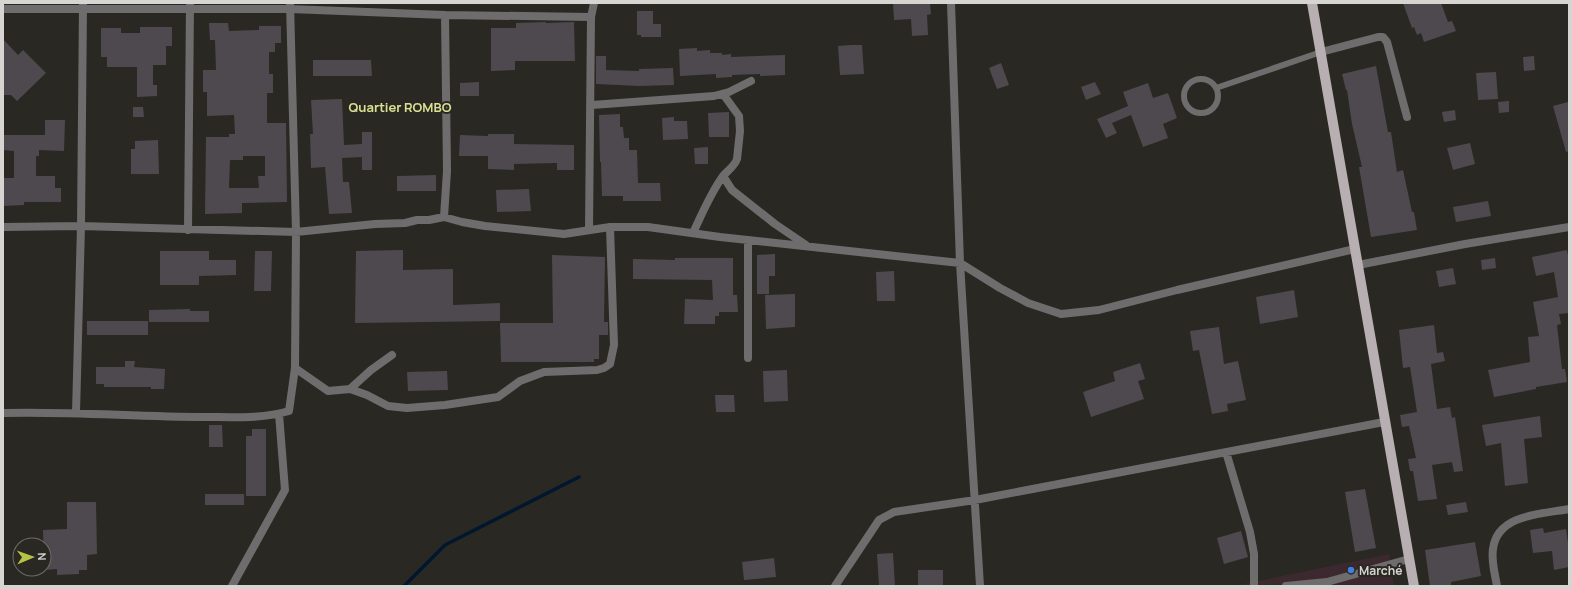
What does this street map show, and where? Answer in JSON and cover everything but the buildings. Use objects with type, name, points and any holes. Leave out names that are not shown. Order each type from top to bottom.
[{"type":"main road","points":[[1312,3],[1384,422],[1414,586]]},
{"type":"street","points":[[590,230],[592,105],[591,17],[594,3]]},
{"type":"street","points":[[950,3],[960,263],[980,586]]},
{"type":"street","points":[[3,9],[83,6],[290,6],[445,15],[591,17]]},
{"type":"street","points":[[76,413],[81,226],[83,6]]},
{"type":"street","points":[[188,230],[190,6]]},
{"type":"street","points":[[3,413],[251,417],[279,414],[289,411],[295,368],[296,232],[290,6]]},
{"type":"street","points":[[444,217],[447,171],[445,15]]},
{"type":"street","points":[[1321,52],[1378,37],[1384,37],[1388,42],[1407,117]]},
{"type":"street","points":[[592,105],[714,96],[723,94],[751,82]]},
{"type":"street","points":[[693,233],[712,194],[723,176],[736,162],[740,131],[739,116],[723,94]]},
{"type":"street","points":[[723,176],[732,190],[763,215],[807,246]]},
{"type":"street","points":[[3,227],[81,226],[296,232],[376,224],[405,223],[416,220],[429,220],[444,217],[485,226],[564,234],[610,227],[648,226],[748,240],[960,263],[1000,288],[1028,303],[1062,314],[1099,310],[1177,290],[1355,249]]},
{"type":"street","points":[[295,368],[328,391],[350,389],[367,395],[388,406],[397,408],[444,405],[498,397],[520,381],[544,372],[566,372],[604,368],[610,364],[614,345],[610,227]]},
{"type":"street","points":[[1358,265],[1465,244],[1569,227]]},
{"type":"street","points":[[748,240],[748,358]]},
{"type":"street","points":[[350,389],[371,370],[392,355]]},
{"type":"street","points":[[232,586],[284,490],[279,414]]},
{"type":"street","points":[[835,586],[879,520],[894,512],[975,500],[1384,422]]},
{"type":"street","points":[[1226,452],[1250,532],[1254,554],[1254,586]]},
{"type":"street","points":[[1497,586],[1493,564],[1493,548],[1496,539],[1503,528],[1518,518],[1569,509]]},
{"type":"street","points":[[1286,586],[1327,582],[1409,559]]},
{"type":"lane","points":[[1216,88],[1321,52]]},
{"type":"lane","points":[[1195,80],[1207,80],[1216,88],[1218,94],[1217,100],[1211,110],[1206,112],[1194,112],[1186,104],[1184,93],[1190,83],[1195,80]]},
{"type":"shaded area","name":"Marché","points":[[1389,554],[1394,586],[1234,586]]},
{"type":"waterway","points":[[404,586],[445,545],[579,477]]},
{"type":"place","name":"Marché","points":[[1351,570]]},
{"type":"district","name":"Quartier ROMBO","points":[[400,107]]}]
